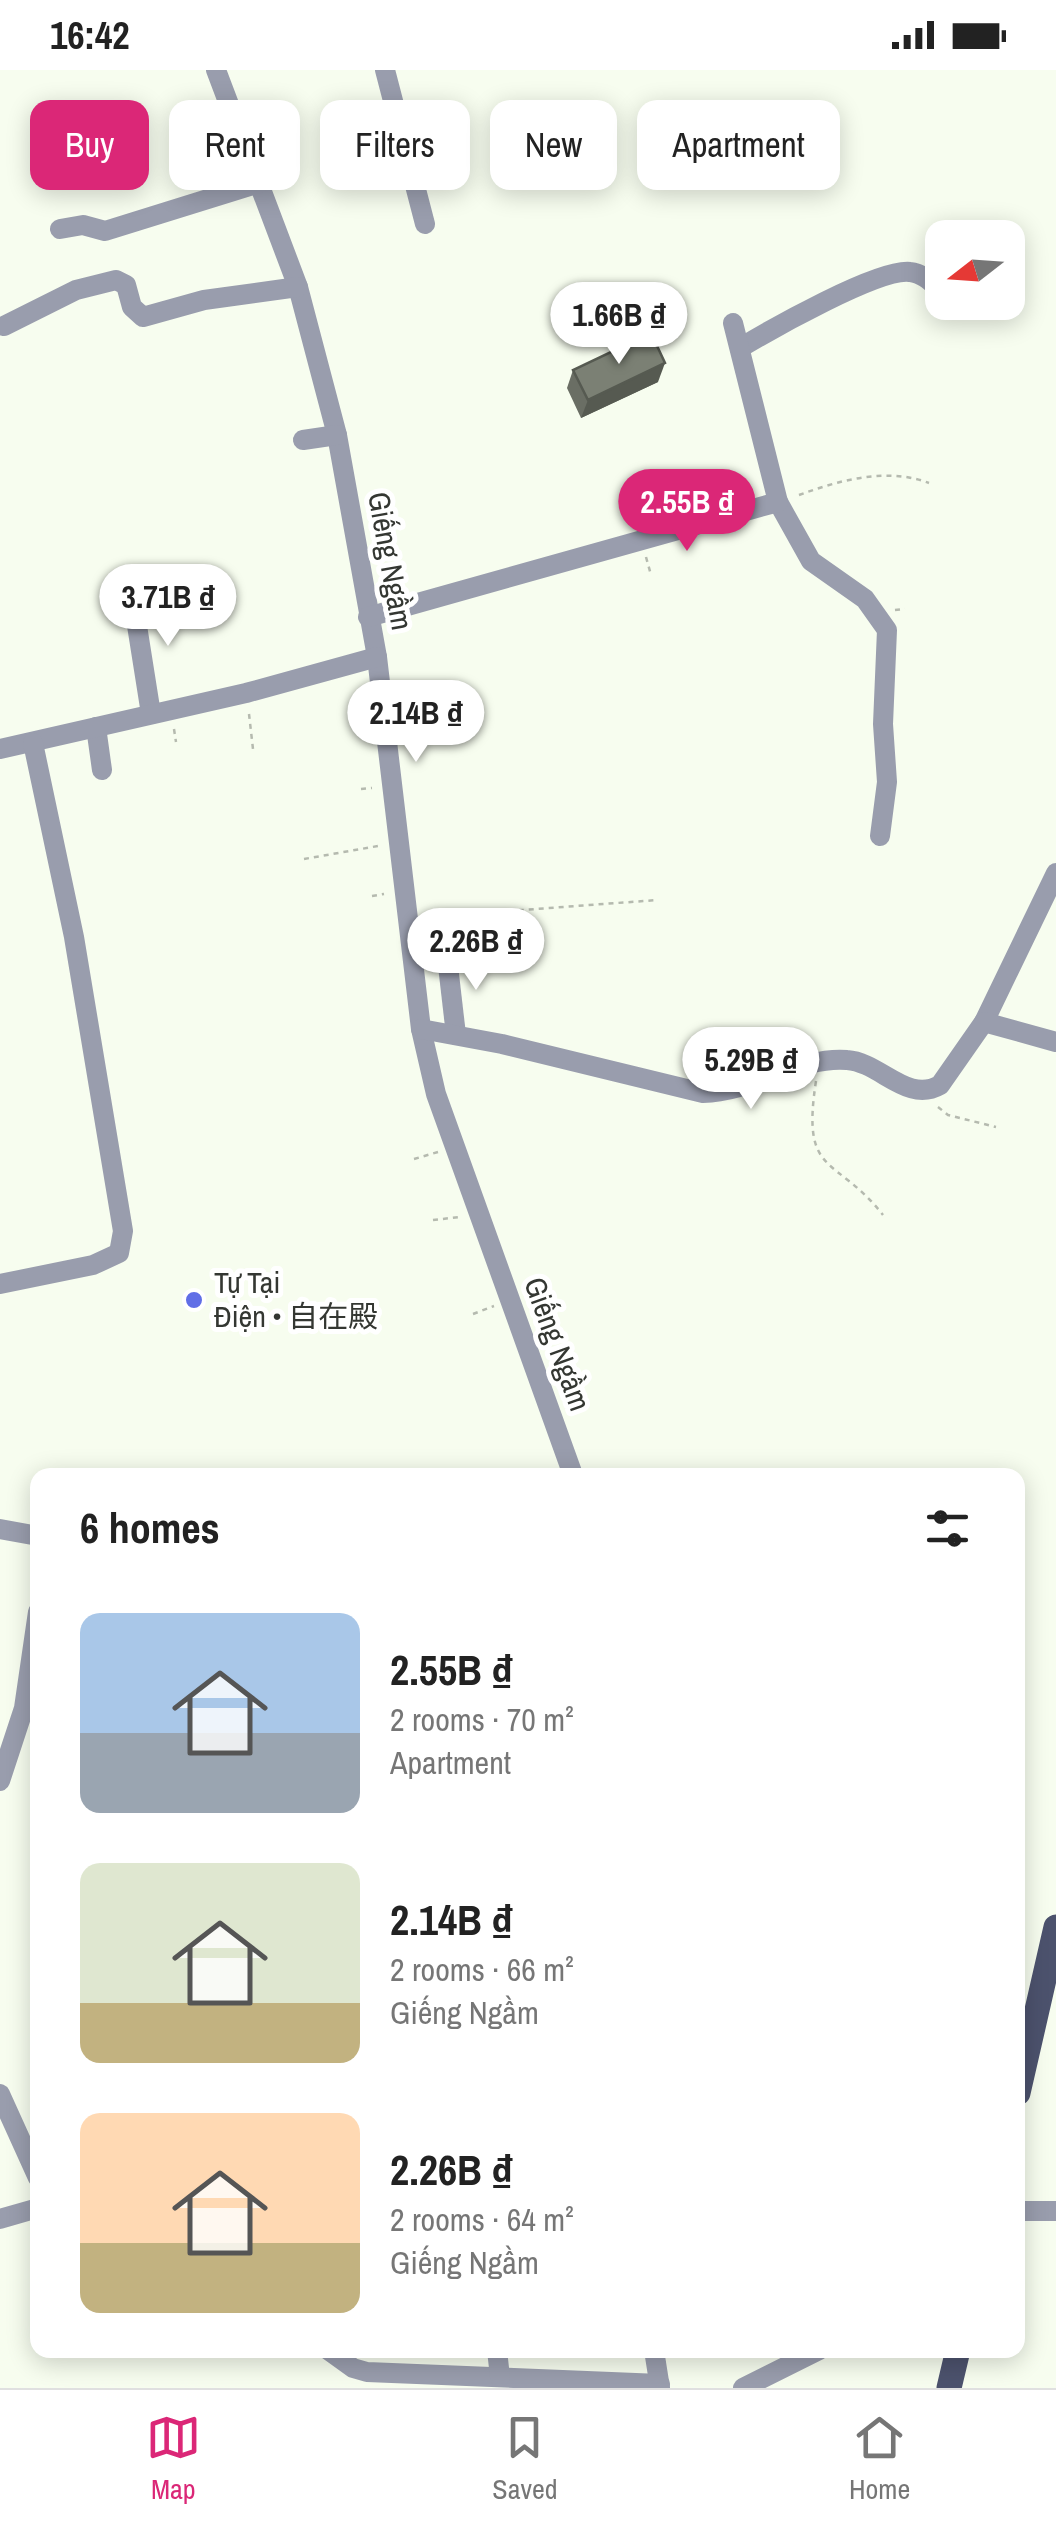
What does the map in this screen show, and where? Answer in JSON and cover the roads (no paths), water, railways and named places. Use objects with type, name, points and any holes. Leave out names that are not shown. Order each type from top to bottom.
[{"type":"main road","points":[[1025,2062],[1056,1927]]},
{"type":"main road","points":[[949,2388],[956,2358]]},
{"type":"street","name":"Giếng Ngầm","points":[[216,70],[227,100]]},
{"type":"street","points":[[384,70],[425,224]]},
{"type":"street","points":[[60,229],[83,225],[105,230],[236,190]]},
{"type":"street","name":"Giếng Ngầm","points":[[262,190],[298,287],[337,435],[377,657],[421,1030],[477,1216],[570,1468]]},
{"type":"street","points":[[740,348],[788,320],[895,272],[920,274],[925,278]]},
{"type":"street","points":[[4,326],[76,290],[116,280],[126,285],[132,307],[143,317],[204,300],[298,287]]},
{"type":"street","points":[[733,323],[778,502],[811,561],[866,600],[887,630],[883,724],[887,782],[880,836]]},
{"type":"street","points":[[303,440],[337,435]]},
{"type":"street","points":[[368,617],[778,502]]},
{"type":"street","points":[[132,594],[152,714]]},
{"type":"street","points":[[0,749],[246,693],[377,657]]},
{"type":"street","points":[[96,727],[102,770]]},
{"type":"street","points":[[0,1284],[93,1265],[118,1253],[123,1232],[74,937],[32,743]]},
{"type":"street","points":[[421,1030],[456,1034],[702,1093],[730,1093],[822,1060],[868,1064],[908,1089],[931,1090],[940,1085],[984,1022],[1056,873]]},
{"type":"street","points":[[447,957],[456,1034]]},
{"type":"street","points":[[984,1022],[1056,1042]]},
{"type":"street","points":[[0,1529],[30,1535]]},
{"type":"street","points":[[0,1781],[24,1708],[30,1667]]},
{"type":"street","points":[[0,2094],[30,2160]]},
{"type":"street","points":[[0,2220],[30,2211]]},
{"type":"street","points":[[1025,2211],[1056,2211]]},
{"type":"street","points":[[342,2358],[367,2372],[463,2382],[500,2376],[555,2384],[660,2386],[655,2358]]},
{"type":"street","points":[[498,2358],[500,2376]]},
{"type":"street","points":[[743,2388],[803,2358]]},
{"type":"place","name":"Tự Tại Điện • 自在殿","points":[[194,1300]]}]
